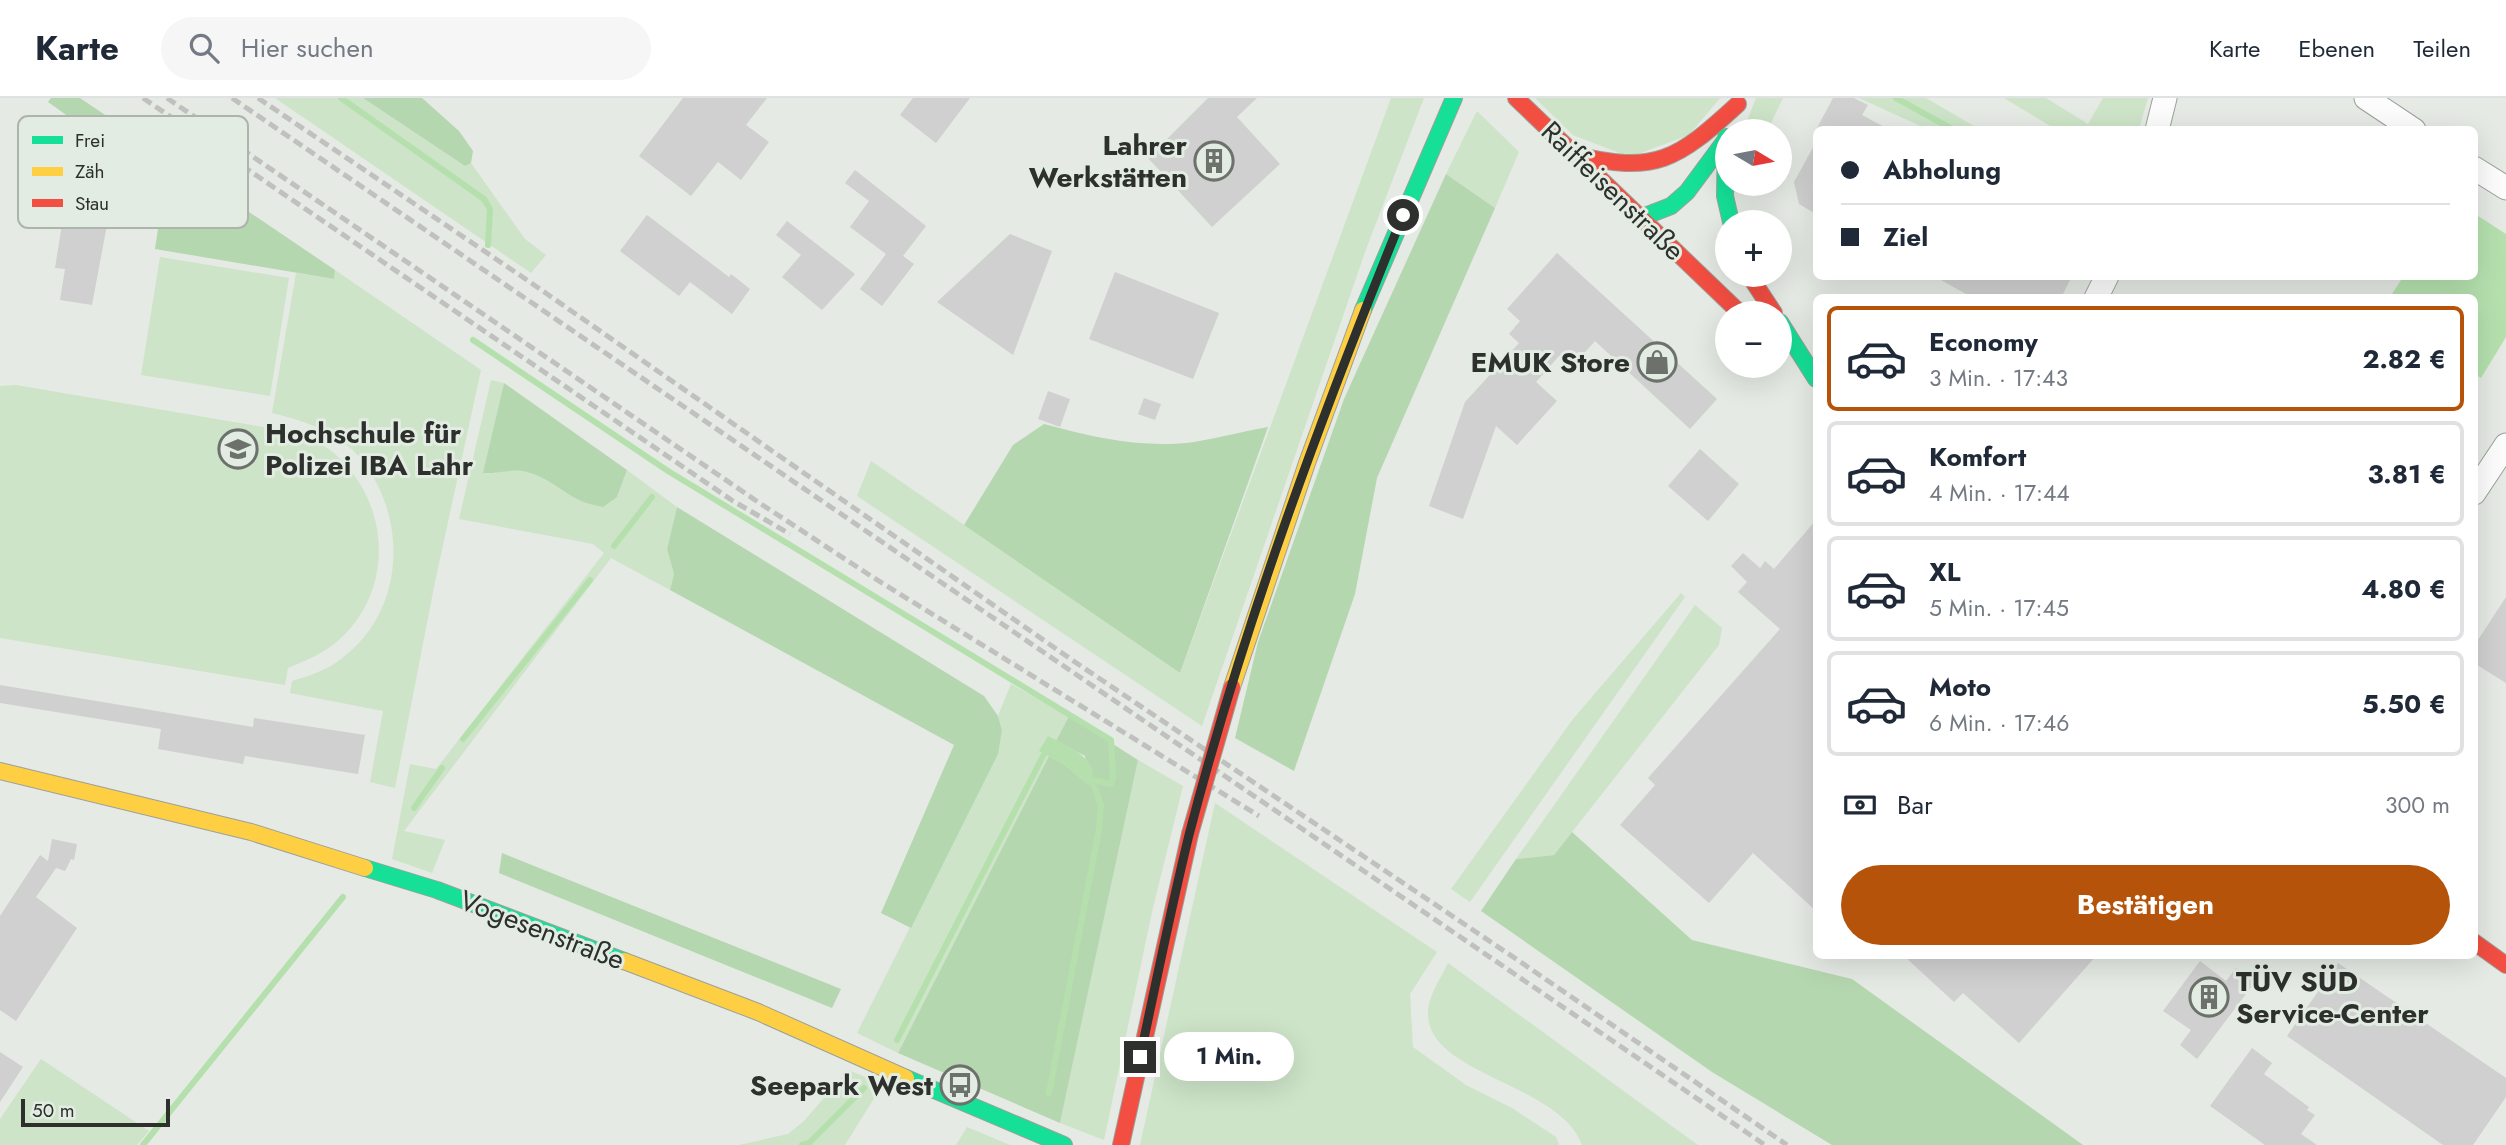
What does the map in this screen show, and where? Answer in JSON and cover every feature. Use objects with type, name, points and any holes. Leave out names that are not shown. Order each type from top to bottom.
[{"type":"main road","points":[[1121,1145],[1190,834],[1231,687],[1292,502],[1342,366],[1431,146],[1454,98]]},
{"type":"main road","name":"Raiffeisenstraße","points":[[1516,98],[1728,301]]},
{"type":"main road","points":[[1733,119],[1740,101]]},
{"type":"main road","points":[[1668,173],[1693,145],[1740,101]]},
{"type":"main road","points":[[1572,154],[1599,162],[1633,166],[1659,162],[1693,145]]},
{"type":"main road","points":[[1640,218],[1671,206],[1687,192],[1715,152]]},
{"type":"main road","points":[[1640,218],[1653,194]]},
{"type":"main road","points":[[1792,341],[1813,374]]},
{"type":"main road","points":[[1792,362],[1813,382]]},
{"type":"main road","name":"Vogesenstraße","points":[[0,771],[251,832],[437,890],[758,1012],[985,1113],[1064,1145]]},
{"type":"main road","points":[[2478,945],[2506,965]]},
{"type":"street","points":[[2158,126],[2165,98]]},
{"type":"street","points":[[2366,98],[2408,126]]},
{"type":"street","points":[[2478,170],[2506,188]]},
{"type":"street","points":[[2478,487],[2506,444]]},
{"type":"shaded area","points":[[51,98],[80,98],[107,116],[68,116],[48,102]]},
{"type":"shaded area","points":[[275,98],[363,98],[465,166],[471,163],[525,239],[546,255],[531,273]]},
{"type":"shaded area","points":[[363,98],[422,98],[459,131],[473,151],[471,163],[465,166]]},
{"type":"shaded area","points":[[1391,98],[1424,98],[1365,252],[1202,726],[857,496],[871,461],[1180,673]]},
{"type":"shaded area","points":[[1535,98],[1720,98],[1689,135],[1630,157],[1573,135]]},
{"type":"shaded area","points":[[1756,98],[1783,98],[1773,119],[1748,119]]},
{"type":"shaded area","points":[[1859,98],[1926,98],[1974,126],[1920,126]]},
{"type":"shaded area","points":[[2004,98],[2046,98],[2088,124],[2103,98],[2148,98],[2140,126],[2050,126]]},
{"type":"shaded area","points":[[1477,111],[1519,152],[1495,208],[1446,174]]},
{"type":"shaded area","points":[[1446,174],[1495,208],[1377,478],[1355,594],[1294,771],[1235,738],[1258,642],[1344,399]]},
{"type":"shaded area","points":[[248,211],[335,270],[334,279],[155,249],[158,228],[248,228]]},
{"type":"shaded area","points":[[2478,216],[2506,234],[2506,337],[2481,378],[2478,376],[2478,294],[2392,294],[2401,280],[2478,280]]},
{"type":"shaded area","points":[[160,257],[289,278],[270,396],[141,375]]},
{"type":"shaded area","points":[[335,270],[481,370],[435,582],[395,788],[370,782],[383,711],[290,693],[292,681],[330,666],[362,639],[378,616],[388,591],[393,564],[393,536],[387,509],[377,483],[361,459],[342,442],[321,429],[272,413],[296,273],[334,279]]},
{"type":"shaded area","points":[[491,380],[504,383],[484,473],[511,470],[529,472],[547,479],[580,500],[617,497],[627,470],[677,507],[667,549],[674,574],[670,590],[611,558],[404,831],[445,840],[432,873],[392,859],[410,764],[436,769],[604,553],[593,544],[459,519]]},
{"type":"shaded area","points":[[504,383],[627,470],[617,497],[603,507],[581,501],[542,477],[527,472],[483,473]]},
{"type":"shaded area","points":[[16,385],[293,432],[325,447],[352,473],[366,494],[374,517],[378,565],[373,589],[362,611],[347,632],[334,644],[288,668],[285,685],[0,638],[0,386]]},
{"type":"shaded area","points":[[1044,424],[1099,437],[1156,444],[1194,442],[1268,427],[1180,673],[964,525],[1013,445]]},
{"type":"shaded area","points":[[677,507],[984,696],[998,716],[1002,730],[998,754],[911,928],[881,913],[954,745],[670,590],[674,574],[667,549]]},
{"type":"shaded area","points":[[1681,593],[1685,597],[1470,902],[1451,889],[1573,719]]},
{"type":"shaded area","points":[[1695,605],[1722,628],[1719,645],[1554,855],[1516,859]]},
{"type":"shaded area","points":[[1011,684],[1069,716],[1056,741],[1048,737],[1040,751],[1049,756],[898,1053],[857,1033],[997,754],[1002,730],[998,716]]},
{"type":"shaded area","points":[[1069,716],[1138,760],[1060,1123],[898,1053],[1049,756],[1065,765],[1089,785],[1085,756],[1056,741]]},
{"type":"shaded area","points":[[1048,736],[1073,749],[1088,761],[1093,777],[1089,786],[1065,765],[1039,751]]},
{"type":"shaded area","points":[[1138,760],[1183,786],[1152,912],[1104,1140],[1060,1123]]},
{"type":"shaded area","points":[[1215,803],[1437,952],[1410,994],[1413,1047],[1466,1085],[1512,1108],[1556,1137],[1559,1145],[1140,1145]]},
{"type":"shaded area","points":[[1572,832],[1692,940],[1852,979],[2083,1145],[1832,1145],[1712,1072],[1481,911],[1516,859],[1554,855]]},
{"type":"shaded area","points":[[502,853],[841,989],[832,1008],[499,873]]},
{"type":"shaded area","points":[[1448,963],[1698,1145],[1582,1145],[1569,1124],[1549,1107],[1470,1066],[1449,1051],[1433,1034],[1428,1013],[1432,994]]},
{"type":"shaded area","points":[[41,1059],[149,1131],[137,1145],[0,1145],[0,1119]]},
{"type":"shaded area","points":[[848,1070],[883,1084],[845,1145],[739,1145],[788,1134],[804,1121]]},
{"type":"shaded area","points":[[967,1127],[1010,1145],[956,1145]]},
{"type":"building","points":[[683,98],[767,98],[746,125],[769,142],[741,180],[718,162],[691,196],[639,156]]},
{"type":"building","points":[[913,98],[970,98],[936,143],[900,115]]},
{"type":"building","name":"Lahrer Werkstätten","points":[[1208,98],[1257,98],[1237,117],[1280,164],[1212,227],[1148,158]]},
{"type":"building","points":[[1833,98],[1854,98],[1868,105],[1862,115],[1883,126],[1818,126]]},
{"type":"building","points":[[1813,147],[1813,212],[1799,204],[1794,182]]},
{"type":"building","points":[[855,170],[926,226],[903,256],[914,264],[882,306],[860,289],[886,254],[850,227],[869,201],[845,183]]},
{"type":"building","points":[[647,215],[729,277],[731,274],[750,289],[732,314],[690,282],[679,296],[620,251]]},
{"type":"building","points":[[787,221],[855,274],[822,310],[782,277],[801,255],[776,235]]},
{"type":"building","points":[[61,228],[106,228],[92,305],[60,300],[65,269],[55,268]]},
{"type":"building","points":[[1010,234],[1052,251],[1013,355],[937,302]]},
{"type":"building","points":[[1557,253],[1717,399],[1690,429],[1595,341],[1571,368],[1559,356],[1536,382],[1557,401],[1517,445],[1496,426],[1463,519],[1429,506],[1465,402],[1519,343],[1509,334],[1520,321],[1507,309]]},
{"type":"building","points":[[1115,272],[1219,313],[1193,379],[1089,339]]},
{"type":"building","points":[[1941,280],[2070,280],[2063,294],[1966,294]]},
{"type":"building","points":[[1048,391],[1070,399],[1060,427],[1038,419]]},
{"type":"building","points":[[1144,398],[1161,404],[1155,420],[1138,414]]},
{"type":"building","points":[[1700,449],[1739,484],[1708,521],[1668,486]]},
{"type":"building","points":[[1813,524],[1813,908],[1753,853],[1709,903],[1620,825],[1655,785],[1648,778],[1780,629],[1738,592],[1747,582],[1731,566],[1743,553],[1760,568],[1765,561],[1774,569]]},
{"type":"building","points":[[2506,597],[2506,683],[2478,666],[2478,640]]},
{"type":"building","points":[[0,685],[253,727],[254,718],[365,735],[358,774],[245,756],[243,764],[158,749],[161,729],[0,703]]},
{"type":"building","points":[[52,839],[77,844],[74,860],[71,859],[65,871],[56,868],[36,897],[77,928],[16,1021],[0,1010],[0,916],[40,855],[48,861]]},
{"type":"building","points":[[1907,959],[2093,959],[2019,1043],[1963,993],[1954,1002]]},
{"type":"building","name":"TÜV SÜD Service-Center","points":[[2200,961],[2226,981],[2236,968],[2255,982],[2197,1059],[2180,1045],[2191,1030],[2163,1011]]},
{"type":"building","points":[[2338,963],[2506,1078],[2506,1097],[2473,1145],[2443,1145],[2287,1036]]},
{"type":"building","points":[[2252,1048],[2272,1063],[2264,1074],[2309,1107],[2307,1110],[2315,1115],[2301,1134],[2317,1145],[2265,1145],[2210,1106]]},
{"type":"building","points":[[0,1052],[23,1067],[0,1102]]},
{"type":"waterway","points":[[341,98],[484,199],[490,209],[488,245]]},
{"type":"waterway","points":[[1896,98],[1947,126]]},
{"type":"waterway","points":[[473,340],[668,471],[1111,740],[1111,784],[1092,780],[1101,805],[1099,829],[1049,1093]]},
{"type":"waterway","points":[[614,546],[652,497]]},
{"type":"waterway","points":[[463,739],[590,580]]},
{"type":"waterway","points":[[897,1040],[1044,754]]},
{"type":"waterway","points":[[414,808],[442,768]]},
{"type":"waterway","points":[[143,1145],[343,897]]},
{"type":"waterway","points":[[802,1145],[809,1143],[864,1088]]},
{"type":"railway","points":[[143,98],[169,116]]},
{"type":"railway","points":[[167,98],[193,116]]},
{"type":"railway","points":[[232,98],[1765,1145]]},
{"type":"railway","points":[[258,98],[527,280],[1075,662],[1787,1145]]},
{"type":"railway","points":[[248,153],[758,502],[874,578],[1259,816]]},
{"type":"railway","points":[[248,170],[733,501],[790,534]]},
{"type":"traffic: fast","points":[[1363,310],[1454,98]]},
{"type":"traffic: fast","points":[[1640,218],[1671,206],[1687,192],[1715,154]]},
{"type":"traffic: fast","points":[[1725,196],[1728,210]]},
{"type":"traffic: fast","points":[[1792,341],[1813,374]]},
{"type":"traffic: fast","points":[[365,868],[437,890],[624,961]]},
{"type":"traffic: fast","points":[[906,1078],[1064,1145]]},
{"type":"traffic: slow","points":[[1232,687],[1307,463],[1363,310]]},
{"type":"traffic: slow","points":[[0,771],[251,832],[365,868]]},
{"type":"traffic: slow","points":[[624,961],[758,1012],[906,1078]]},
{"type":"traffic: jam","points":[[1516,98],[1727,301]]},
{"type":"traffic: jam","points":[[1572,154],[1625,163],[1664,158],[1698,138],[1738,104]]},
{"type":"traffic: jam","points":[[1757,287],[1766,301]]},
{"type":"traffic: jam","points":[[1190,834],[1232,687]]},
{"type":"traffic: jam","points":[[1121,1145],[1190,834]]},
{"type":"traffic: jam","points":[[2478,945],[2506,965]]},
{"type":"place","name":"Lahrer Werkstätten","points":[[1214,161]]},
{"type":"place","name":"EMUK Store","points":[[1657,362]]},
{"type":"place","name":"Hochschule für Polizei IBA Lahr","points":[[238,449]]},
{"type":"place","name":"TÜV SÜD Service-Center","points":[[2209,997]]},
{"type":"place","name":"Seepark West","points":[[960,1085]]},
{"type":"route","points":[[1140,1057],[1190,834],[1231,687],[1292,502],[1346,354],[1403,215]]}]
